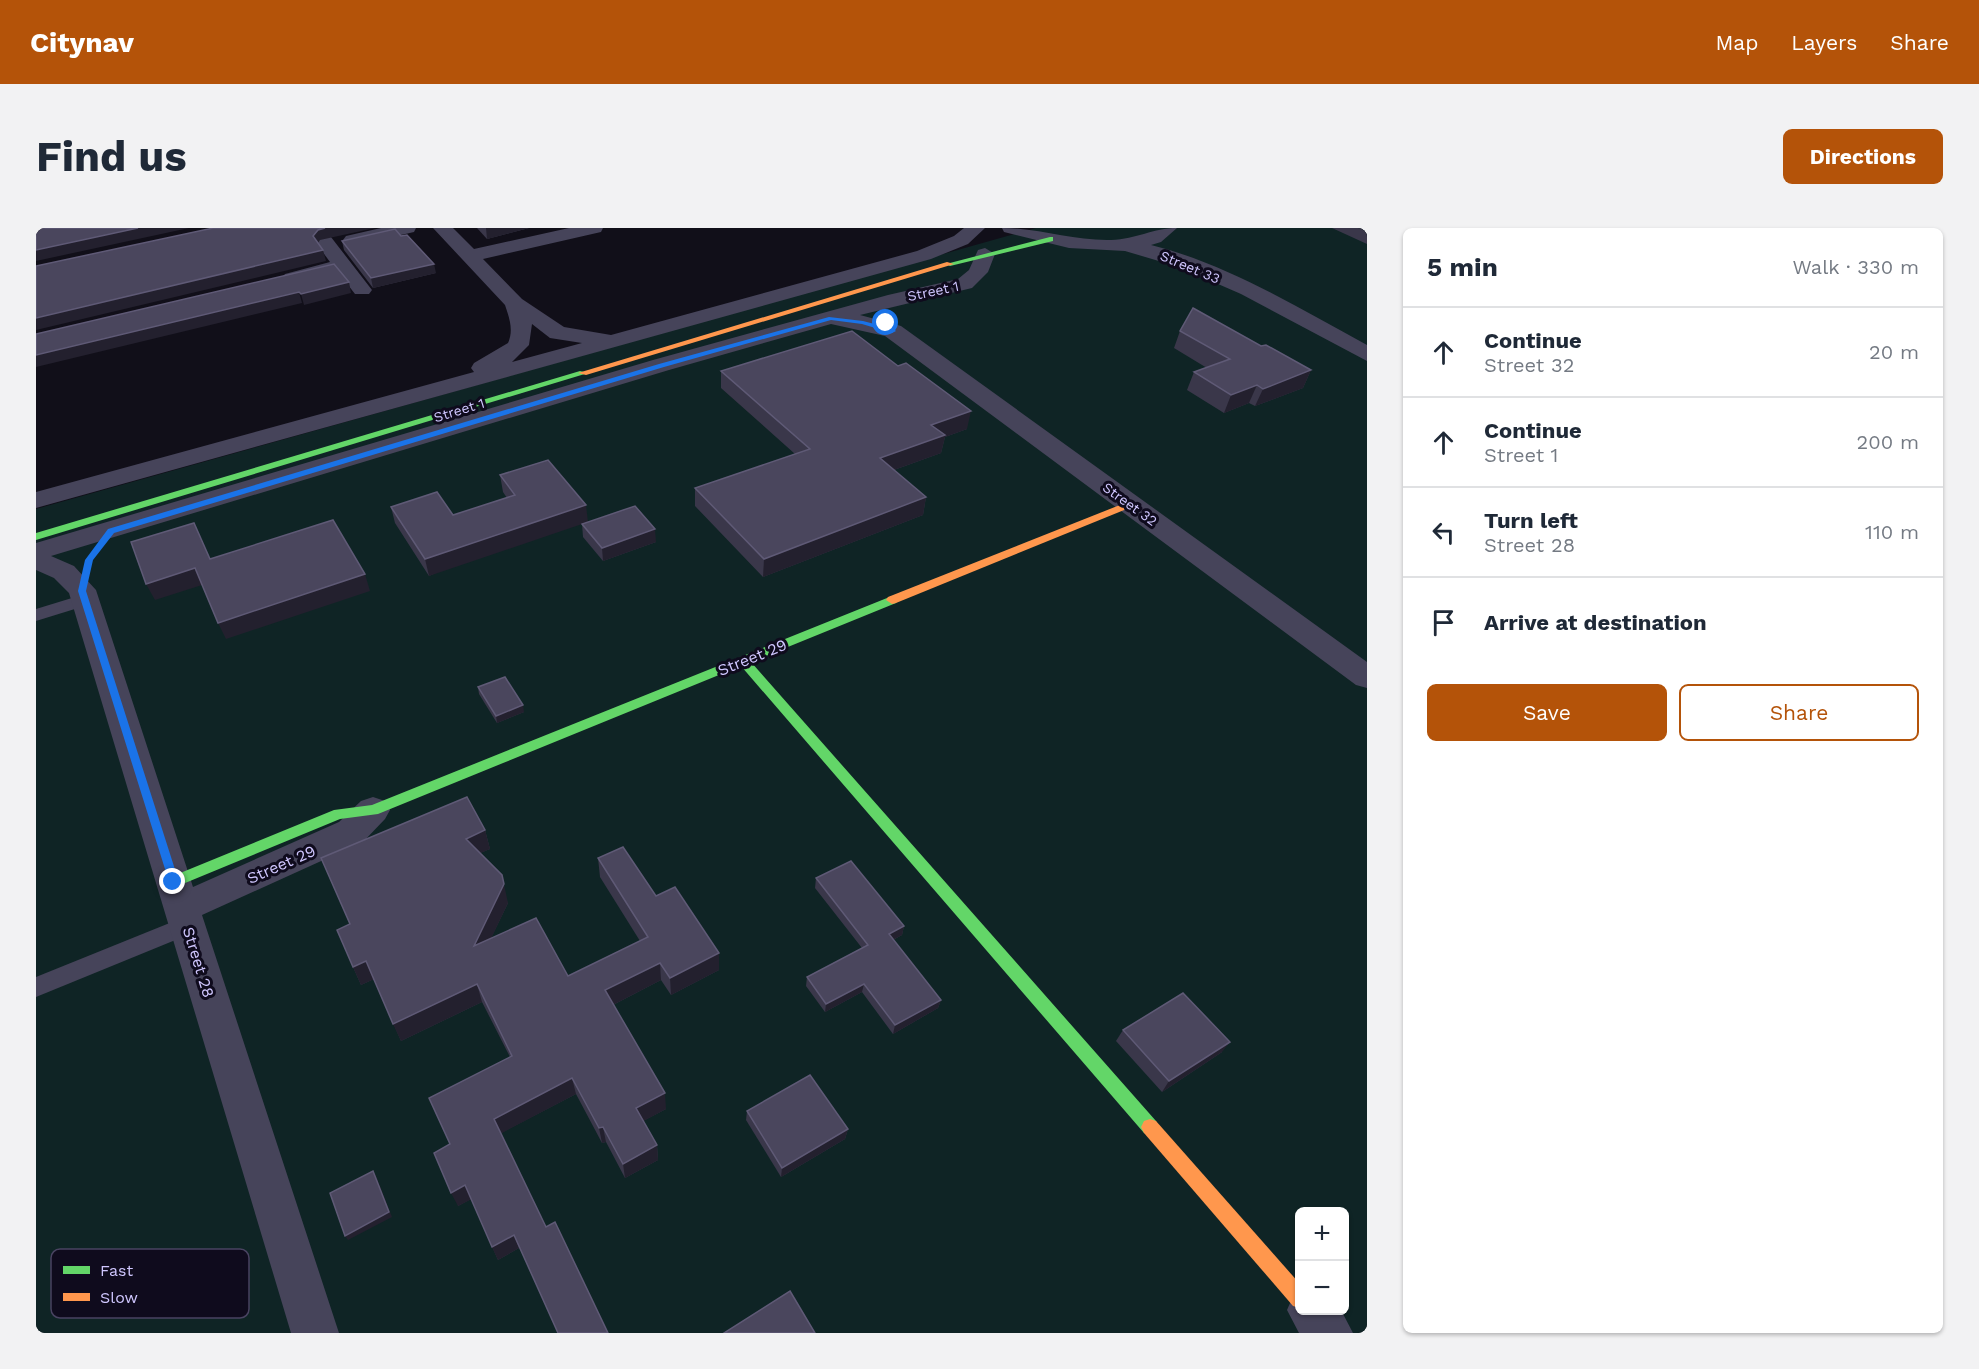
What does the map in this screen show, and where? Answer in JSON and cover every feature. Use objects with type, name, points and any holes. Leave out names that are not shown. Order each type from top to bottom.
[{"type":"street","points":[[314,228],[362,290]]},
{"type":"street","points":[[328,246],[407,228]]},
{"type":"street","points":[[442,228],[515,303],[558,333],[621,340]]},
{"type":"street","points":[[470,256],[594,228]]},
{"type":"street","name":"Street 1","points":[[36,500],[924,255],[961,240],[976,228]]},
{"type":"street","points":[[1011,228],[1050,239],[1121,244],[1150,240],[1168,229]]},
{"type":"street","name":"Street 33","points":[[1168,229],[1186,250],[1257,296]]},
{"type":"street","name":"Street 1","points":[[36,537],[985,254],[1050,239]]},
{"type":"street","name":"Street 33","points":[[1121,244],[1174,258],[1257,296],[1367,354]]},
{"type":"street","name":"Street 1","points":[[36,552],[661,365],[831,319],[895,298],[964,284],[978,272],[985,254]]},
{"type":"street","points":[[275,282],[343,266]]},
{"type":"street","points":[[892,331],[886,323],[884,314],[887,306],[895,298]]},
{"type":"street","points":[[438,389],[499,360],[519,345],[524,326],[515,303]]},
{"type":"street","name":"Street 32","points":[[831,319],[863,322],[892,331],[1367,677]]},
{"type":"street","name":"Street 29","points":[[181,905],[339,838],[351,832],[373,810],[1130,504]]},
{"type":"street","points":[[83,595],[89,560],[111,531]]},
{"type":"street","name":"Street 28","points":[[36,560],[64,572],[83,595],[315,1333]]},
{"type":"street","points":[[743,660],[1295,1294]]},
{"type":"street","points":[[1313,1315],[1329,1333]]},
{"type":"lane","points":[[36,615],[83,595]]},
{"type":"lane","points":[[36,987],[181,905]]},
{"type":"green space","points":[[1036,228],[1367,228],[1367,1333],[36,1333],[36,509]]},
{"type":"building","points":[[36,228],[138,228],[36,250]]},
{"type":"building","points":[[213,228],[325,228],[318,230],[313,236],[323,250],[36,318],[36,266]]},
{"type":"building","points":[[395,229],[401,236],[407,235],[434,264],[371,278],[342,241]]},
{"type":"building","points":[[334,264],[349,282],[36,355],[36,334]]},
{"type":"building","points":[[1193,308],[1261,346],[1266,345],[1311,370],[1263,389],[1257,385],[1231,395],[1194,372],[1230,359],[1180,331]]},
{"type":"building","points":[[852,331],[898,366],[906,363],[971,411],[931,425],[945,435],[880,458],[926,497],[764,559],[695,488],[810,449],[721,371]]},
{"type":"building","points":[[548,460],[586,505],[425,559],[391,507],[437,492],[453,515],[515,495],[500,475]]},
{"type":"building","points":[[635,506],[655,529],[602,548],[582,524]]},
{"type":"building","points":[[333,520],[365,574],[218,623],[195,568],[146,584],[131,542],[194,523],[210,559]]},
{"type":"building","points":[[505,677],[523,705],[496,716],[478,687]]},
{"type":"building","points":[[467,797],[485,830],[466,839],[502,875],[504,884],[474,946],[536,918],[568,976],[648,937],[598,858],[623,847],[656,896],[675,887],[719,953],[670,978],[660,963],[605,990],[665,1093],[636,1108],[657,1145],[623,1164],[603,1127],[599,1128],[572,1078],[494,1119],[546,1227],[555,1222],[608,1333],[558,1333],[514,1235],[492,1247],[465,1185],[451,1193],[434,1153],[450,1144],[429,1098],[512,1056],[477,984],[393,1024],[366,961],[353,967],[337,930],[350,924],[321,858]]},
{"type":"building","points":[[851,861],[904,926],[889,934],[941,1000],[895,1025],[864,984],[826,1004],[807,977],[868,945],[816,878]]},
{"type":"building","points":[[1183,993],[1230,1042],[1169,1081],[1123,1030]]},
{"type":"building","points":[[810,1075],[848,1129],[782,1168],[747,1111]]},
{"type":"building","points":[[373,1171],[389,1212],[345,1236],[330,1193]]},
{"type":"building","points":[[790,1291],[815,1333],[724,1333]]},
{"type":"traffic: fast","points":[[950,264],[1050,239]]},
{"type":"traffic: fast","points":[[36,537],[583,373]]},
{"type":"traffic: fast","points":[[173,882],[339,814],[373,810],[892,600]]},
{"type":"traffic: fast","points":[[743,660],[1150,1127]]},
{"type":"traffic: slow","points":[[583,373],[950,264]]},
{"type":"traffic: slow","points":[[892,600],[1130,504]]},
{"type":"traffic: slow","points":[[1150,1127],[1295,1293]]},
{"type":"route","points":[[173,882],[82,591],[89,560],[98,545],[111,531],[661,365],[831,319],[863,322],[892,331],[886,323]]}]
